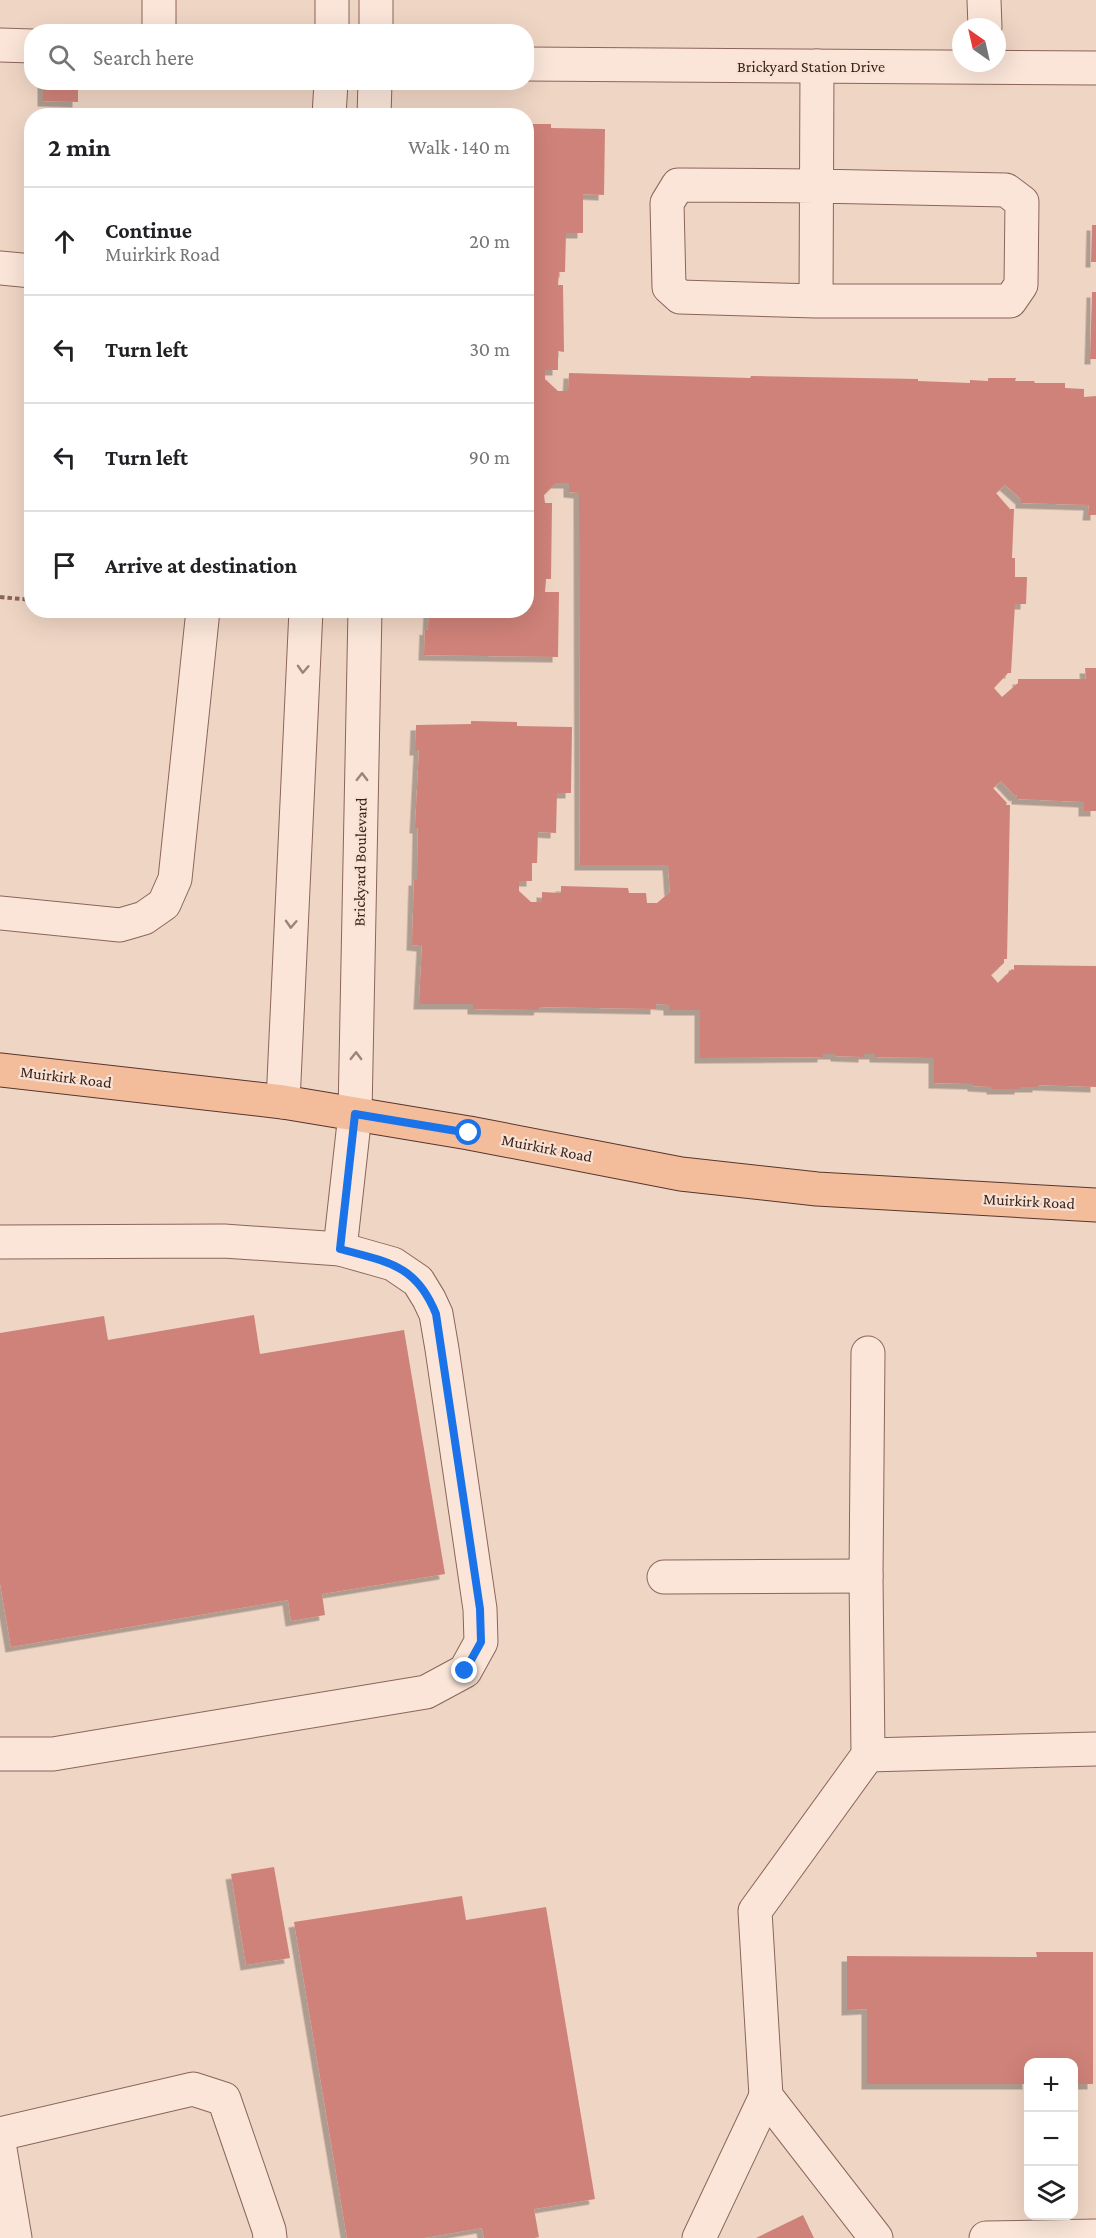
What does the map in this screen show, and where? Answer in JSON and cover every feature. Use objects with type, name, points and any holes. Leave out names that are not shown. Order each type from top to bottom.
[{"type":"main road","name":"Muirkirk Road","points":[[0,1070],[282,1102],[469,1133],[681,1174],[817,1190],[1096,1204]]},
{"type":"street","points":[[159,0],[159,24]]},
{"type":"street","points":[[332,0],[332,24]]},
{"type":"street","points":[[376,0],[376,24]]},
{"type":"street","points":[[984,0],[984,18]]},
{"type":"street","points":[[0,45],[24,46]]},
{"type":"street","name":"Brickyard Station Drive","points":[[534,64],[952,65]]},
{"type":"street","points":[[816,301],[817,66]]},
{"type":"street","name":"Brickyard Station Drive","points":[[1006,66],[1096,68]]},
{"type":"street","points":[[329,108],[331,90]]},
{"type":"street","points":[[374,108],[375,90]]},
{"type":"street","points":[[678,185],[1006,190],[1022,202],[1021,285],[1010,301],[816,301],[680,297],[669,287],[668,203],[678,185]]},
{"type":"street","points":[[0,268],[24,270]]},
{"type":"street","points":[[0,913],[120,925],[144,918],[164,904],[175,879],[203,618]]},
{"type":"street","points":[[282,1102],[306,618]]},
{"type":"street","name":"Brickyard Boulevard","points":[[340,1249],[355,1114],[365,618]]},
{"type":"street","points":[[0,1242],[224,1241],[340,1249],[393,1264],[418,1281],[436,1314],[480,1609],[481,1642],[465,1671],[426,1692],[53,1754],[0,1754]]},
{"type":"street","points":[[699,2238],[766,2096],[755,1911],[868,1755],[866,1576],[868,1353]]},
{"type":"street","points":[[664,1577],[866,1576]]},
{"type":"street","points":[[868,1755],[1096,1749]]},
{"type":"street","points":[[0,2134],[193,2090],[224,2098],[270,2238]]},
{"type":"street","points":[[766,2096],[876,2238]]},
{"type":"street","points":[[0,2149],[15,2238]]},
{"type":"street","points":[[986,2238],[1096,2236]]},
{"type":"path","points":[[0,597],[24,599]]},
{"type":"building","points":[[43,90],[78,90],[78,102],[43,101]]},
{"type":"building","points":[[534,124],[551,124],[551,128],[605,129],[604,195],[583,194],[583,233],[566,233],[565,272],[559,272],[558,285],[563,285],[564,352],[558,351],[558,370],[545,370],[545,379],[558,391],[568,391],[569,373],[750,378],[751,376],[918,379],[918,381],[970,383],[970,380],[988,381],[988,378],[1016,378],[1015,381],[1065,383],[1065,388],[1084,389],[1084,397],[1096,396],[1096,515],[1088,515],[1089,505],[1021,503],[1021,499],[1005,485],[996,493],[1010,509],[1014,509],[1012,558],[1015,558],[1015,577],[1027,577],[1026,604],[1015,604],[1011,673],[1008,673],[994,688],[1002,697],[1018,683],[1018,679],[1086,679],[1085,668],[1096,668],[1096,811],[1084,811],[1084,802],[1017,799],[1017,795],[1015,796],[1001,781],[993,788],[1007,803],[1006,805],[1010,805],[1007,959],[1004,959],[1004,963],[991,975],[998,983],[1012,969],[1014,970],[1014,965],[1096,966],[1096,1087],[1038,1085],[1038,1087],[1020,1087],[1020,1089],[992,1089],[992,1087],[973,1086],[973,1084],[934,1083],[934,1058],[875,1057],[875,1054],[864,1054],[864,1057],[823,1054],[823,1057],[700,1058],[700,1010],[669,1010],[669,1005],[656,1004],[656,1009],[540,1007],[539,1010],[473,1009],[473,1004],[419,1004],[422,946],[412,945],[418,828],[415,828],[419,750],[415,750],[416,725],[471,724],[471,721],[517,722],[517,726],[572,727],[571,793],[557,793],[556,833],[538,832],[537,863],[532,863],[532,881],[519,881],[519,891],[531,902],[542,902],[542,892],[561,893],[561,886],[628,888],[629,893],[646,893],[647,903],[657,903],[670,892],[668,865],[580,865],[579,493],[569,492],[569,483],[556,483],[544,495],[545,503],[552,503],[551,579],[546,579],[545,592],[559,592],[558,657],[424,655],[425,629],[428,630],[429,618],[534,618]]},
{"type":"building","points":[[1092,225],[1096,225],[1096,262],[1091,262]]},
{"type":"building","points":[[1092,292],[1096,292],[1096,359],[1090,359]]},
{"type":"building","points":[[254,1315],[260,1354],[404,1330],[445,1574],[322,1594],[325,1615],[291,1621],[288,1600],[11,1647],[0,1583],[0,1333],[104,1316],[108,1340]]},
{"type":"building","points":[[274,1867],[290,1958],[246,1965],[231,1874]]},
{"type":"building","points":[[462,1896],[466,1920],[546,1907],[595,2199],[534,2209],[539,2237],[535,2238],[484,2238],[482,2228],[424,2238],[347,2238],[294,1922]]},
{"type":"building","points":[[1036,1952],[1093,1952],[1093,2084],[1078,2084],[1078,2058],[1024,2058],[1024,2084],[867,2084],[867,2009],[847,2010],[847,1956],[1037,1957]]},
{"type":"building","points":[[803,2215],[814,2238],[756,2238]]},
{"type":"route","points":[[465,1671],[481,1642],[480,1609],[436,1314],[418,1281],[393,1264],[340,1249],[355,1114],[469,1133]]}]
